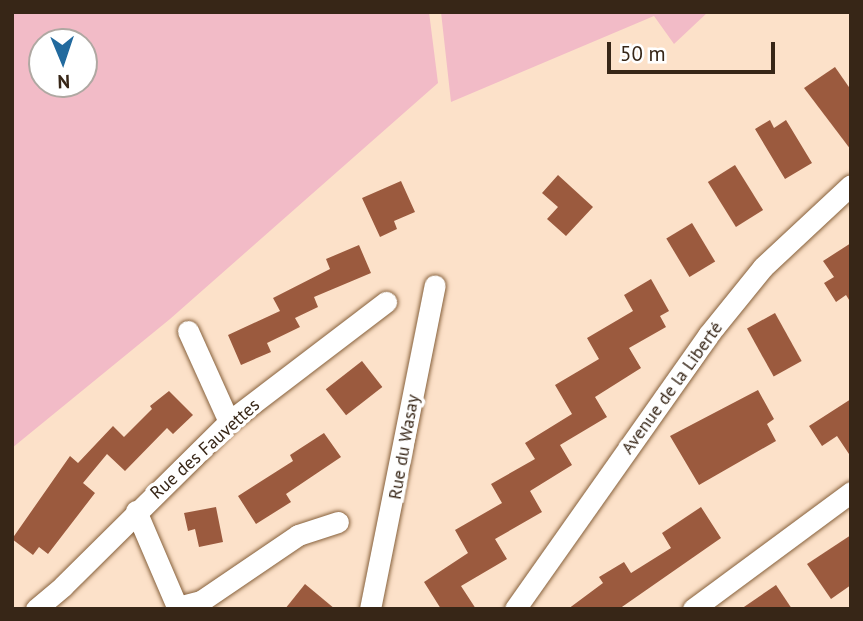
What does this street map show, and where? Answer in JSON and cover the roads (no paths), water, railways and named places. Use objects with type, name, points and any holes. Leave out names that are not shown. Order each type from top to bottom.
[{"type":"street","name":"Avenue de la Liberté","points":[[515,609],[708,335],[763,267],[851,186]]},
{"type":"street","name":"Rue du Wasay","points":[[370,609],[435,285]]},
{"type":"street","name":"Rue des Fauvettes","points":[[36,609],[63,586],[229,422],[386,302]]},
{"type":"street","points":[[188,331],[229,422]]},
{"type":"street","points":[[693,609],[851,492]]},
{"type":"street","points":[[136,511],[178,608],[201,601],[298,535],[338,522]]}]
